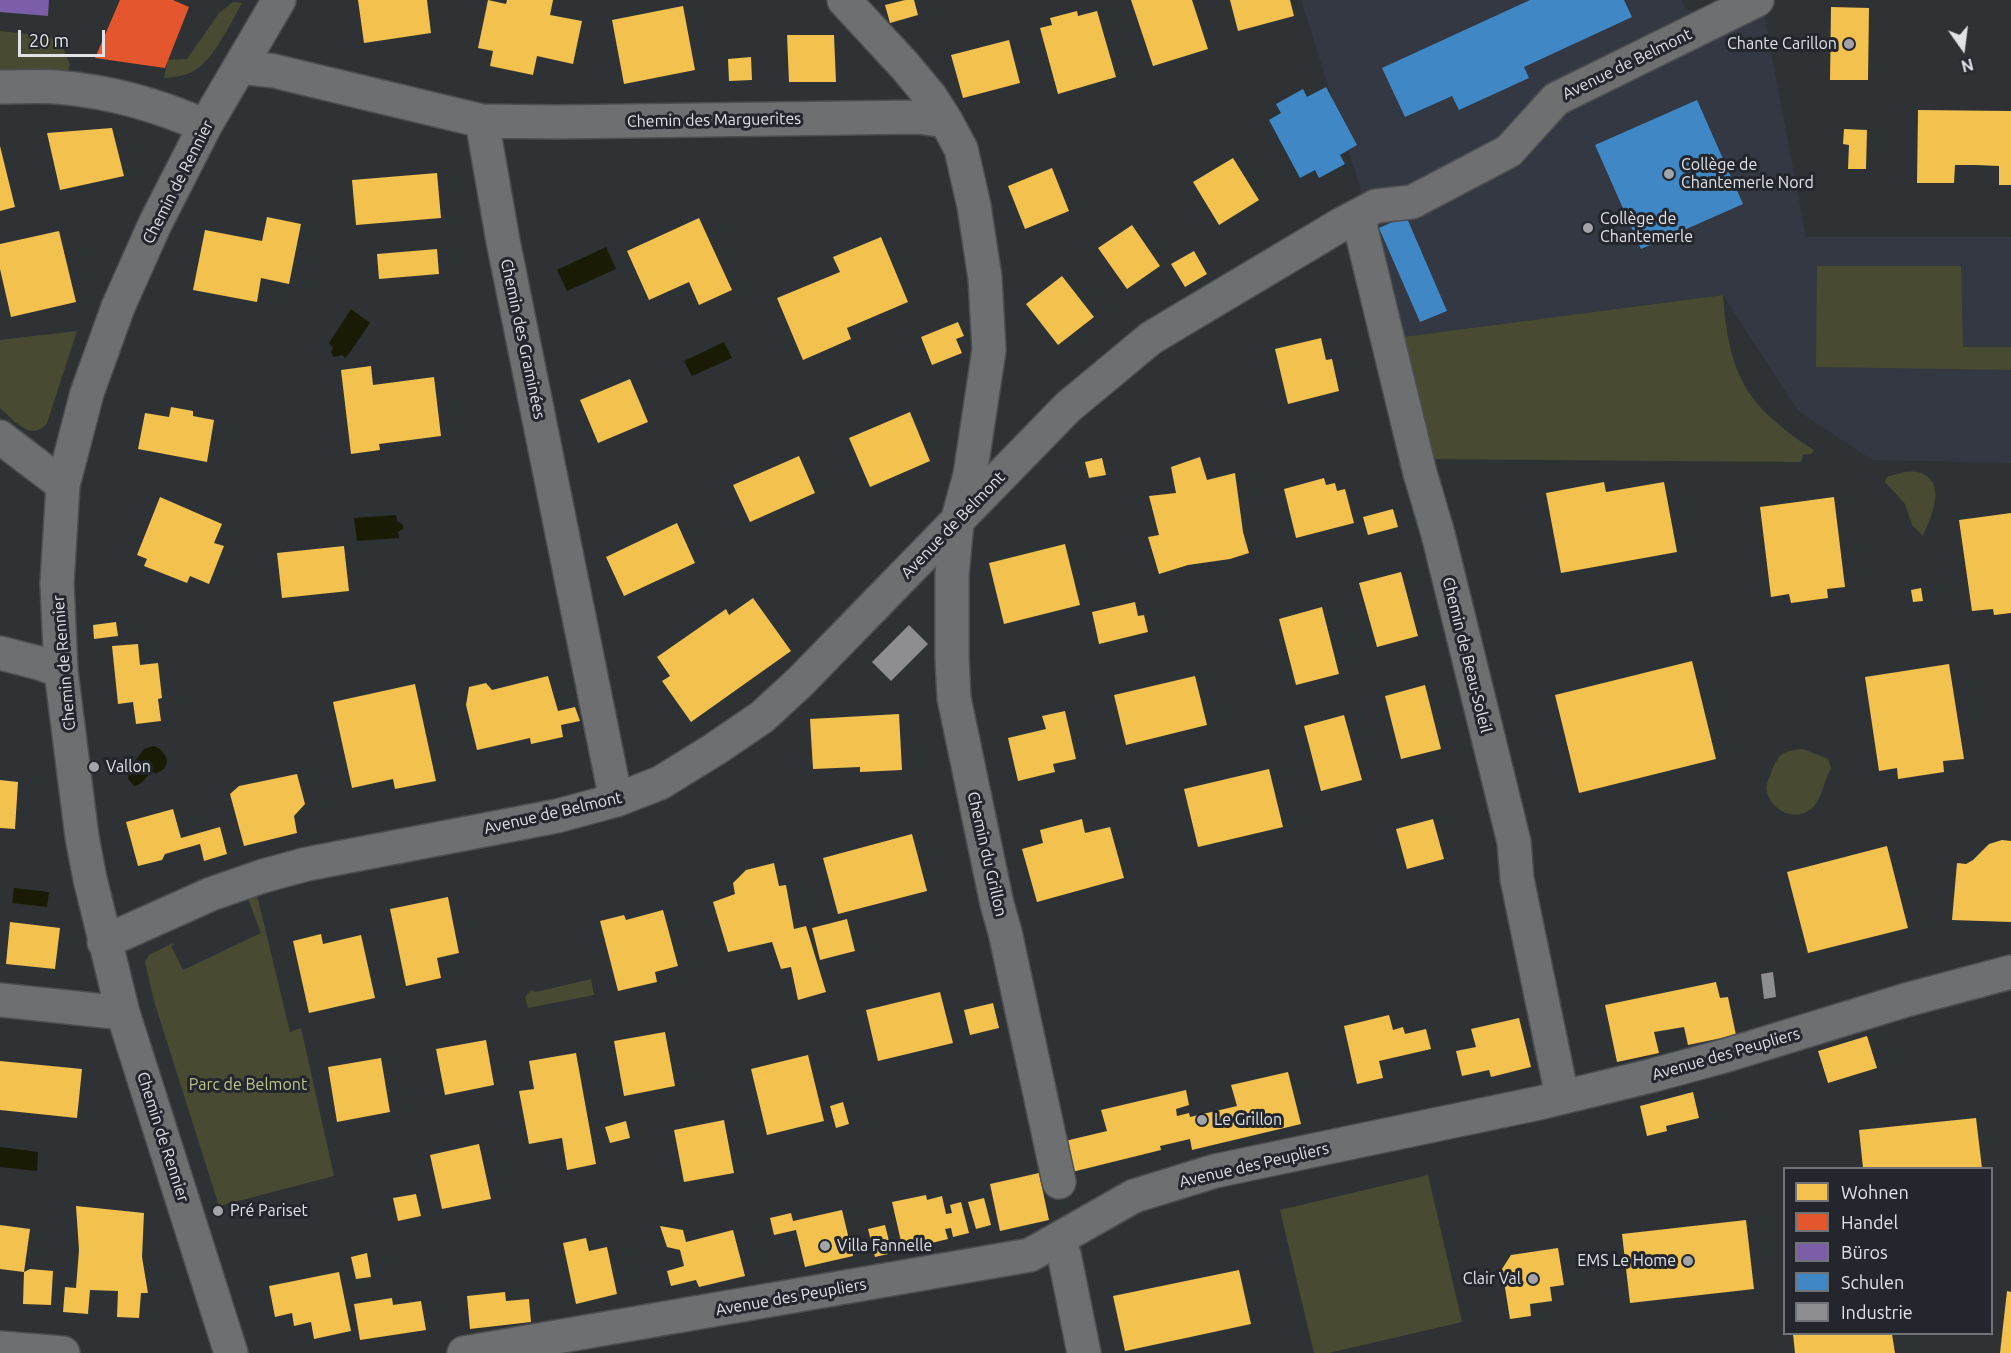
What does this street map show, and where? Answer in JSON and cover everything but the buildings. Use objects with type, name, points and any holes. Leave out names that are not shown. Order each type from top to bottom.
[{"type":"street","name":"Chemin de Rennier","points":[[231,1353],[123,1013],[104,942],[82,837],[61,671],[57,583],[63,485],[87,393],[118,307],[155,224],[205,126],[279,0]]},
{"type":"street","name":"Chemin du Grillon","points":[[844,0],[905,66],[930,96],[946,121],[961,149],[974,206],[985,278],[989,350],[970,475],[957,522],[952,575],[954,698],[1059,1182]]},
{"type":"street","name":"Avenue de Belmont","points":[[104,942],[211,894],[285,870],[557,816],[616,800],[660,783],[762,717],[800,683],[1068,408],[1151,338],[1376,206],[1412,202],[1509,151],[1556,99],[1757,0]]},
{"type":"street","points":[[240,67],[274,71],[482,121]]},
{"type":"street","points":[[0,87],[65,88],[128,98],[173,112],[205,126]]},
{"type":"street","name":"Chemin des Marguerites","points":[[482,121],[918,117],[946,121]]},
{"type":"street","name":"Chemin des Graminées","points":[[482,121],[506,252],[616,800]]},
{"type":"street","name":"Chemin de Beau-Soleil","points":[[1358,217],[1420,473],[1438,534],[1514,842],[1517,879],[1562,1096]]},
{"type":"street","points":[[0,437],[63,485]]},
{"type":"street","points":[[0,653],[61,671]]},
{"type":"street","name":"Avenue des Peupliers","points":[[464,1353],[1030,1255],[1134,1196],[1215,1171],[1539,1103],[1724,1056],[1906,1000],[2011,972]]},
{"type":"street","points":[[0,1000],[123,1013]]},
{"type":"street","points":[[1057,1241],[1064,1254],[1084,1353]]},
{"type":"street","points":[[0,1348],[63,1353]]},
{"type":"shaded area","name":"Collège de Chantemerle","points":[[1301,0],[1681,0],[1686,10],[1764,14],[1806,237],[2011,237],[2011,463],[1872,460],[1798,411],[1723,295],[1403,337],[1370,219]]},
{"type":"shaded area","points":[[606,247],[616,269],[567,291],[557,270]]},
{"type":"shaded area","points":[[351,309],[370,323],[345,358],[342,355],[334,357],[331,352],[333,348],[329,343]]},
{"type":"shaded area","points":[[724,342],[732,358],[692,376],[684,361]]},
{"type":"shaded area","points":[[396,515],[397,521],[403,525],[403,529],[398,532],[399,538],[357,541],[354,518]]},
{"type":"shaded area","points":[[154,746],[164,754],[166,766],[134,786],[128,779],[130,768],[144,749]]},
{"type":"shaded area","points":[[14,888],[49,892],[47,907],[12,903]]},
{"type":"shaded area","points":[[0,1147],[38,1152],[37,1171],[0,1167]]},
{"type":"green space","points":[[233,2],[242,3],[221,41],[207,60],[192,72],[164,78],[168,60],[187,59],[219,13]]},
{"type":"green space","points":[[0,31],[47,36],[61,43],[70,65],[67,73],[0,72]]},
{"type":"green space","points":[[1817,266],[1961,266],[1963,347],[2011,347],[2011,370],[1816,367]]},
{"type":"green space","points":[[1723,295],[1730,347],[1736,368],[1757,403],[1772,419],[1814,450],[1811,454],[1803,455],[1801,462],[1424,459],[1403,337]]},
{"type":"green space","points":[[77,331],[47,423],[35,431],[23,428],[0,408],[0,340]]},
{"type":"green space","points":[[1904,472],[1921,473],[1930,479],[1934,486],[1935,503],[1923,536],[1912,525],[1905,504],[1885,482],[1887,477]]},
{"type":"green space","points":[[1803,749],[1828,759],[1831,768],[1819,798],[1811,809],[1797,815],[1789,814],[1770,800],[1767,784],[1780,756]]},
{"type":"green space","name":"Parc de Belmont","points":[[255,887],[290,1032],[301,1028],[334,1176],[219,1206],[154,1001],[145,962],[149,955],[173,943],[174,945],[171,946],[183,970],[261,933],[245,891]]},
{"type":"green space","points":[[591,979],[594,995],[528,1008],[525,997],[531,990],[536,992]]},
{"type":"green space","points":[[1428,1175],[1462,1322],[1329,1353],[1314,1353],[1280,1210]]},
{"type":"place","name":"Chante Carillon","points":[[1849,44]]},
{"type":"place","name":"Collège de Chantemerle Nord","points":[[1669,174]]},
{"type":"place","name":"Collège de Chantemerle","points":[[1588,228]]},
{"type":"place","name":"Vallon","points":[[94,767]]},
{"type":"place","name":"Le Grillon","points":[[1202,1120]]},
{"type":"place","name":"Pré Pariset","points":[[218,1211]]},
{"type":"place","name":"Villa Fannelle","points":[[825,1246]]},
{"type":"place","name":"EMS Le Home","points":[[1688,1261]]},
{"type":"place","name":"Clair Val","points":[[1533,1279]]}]
